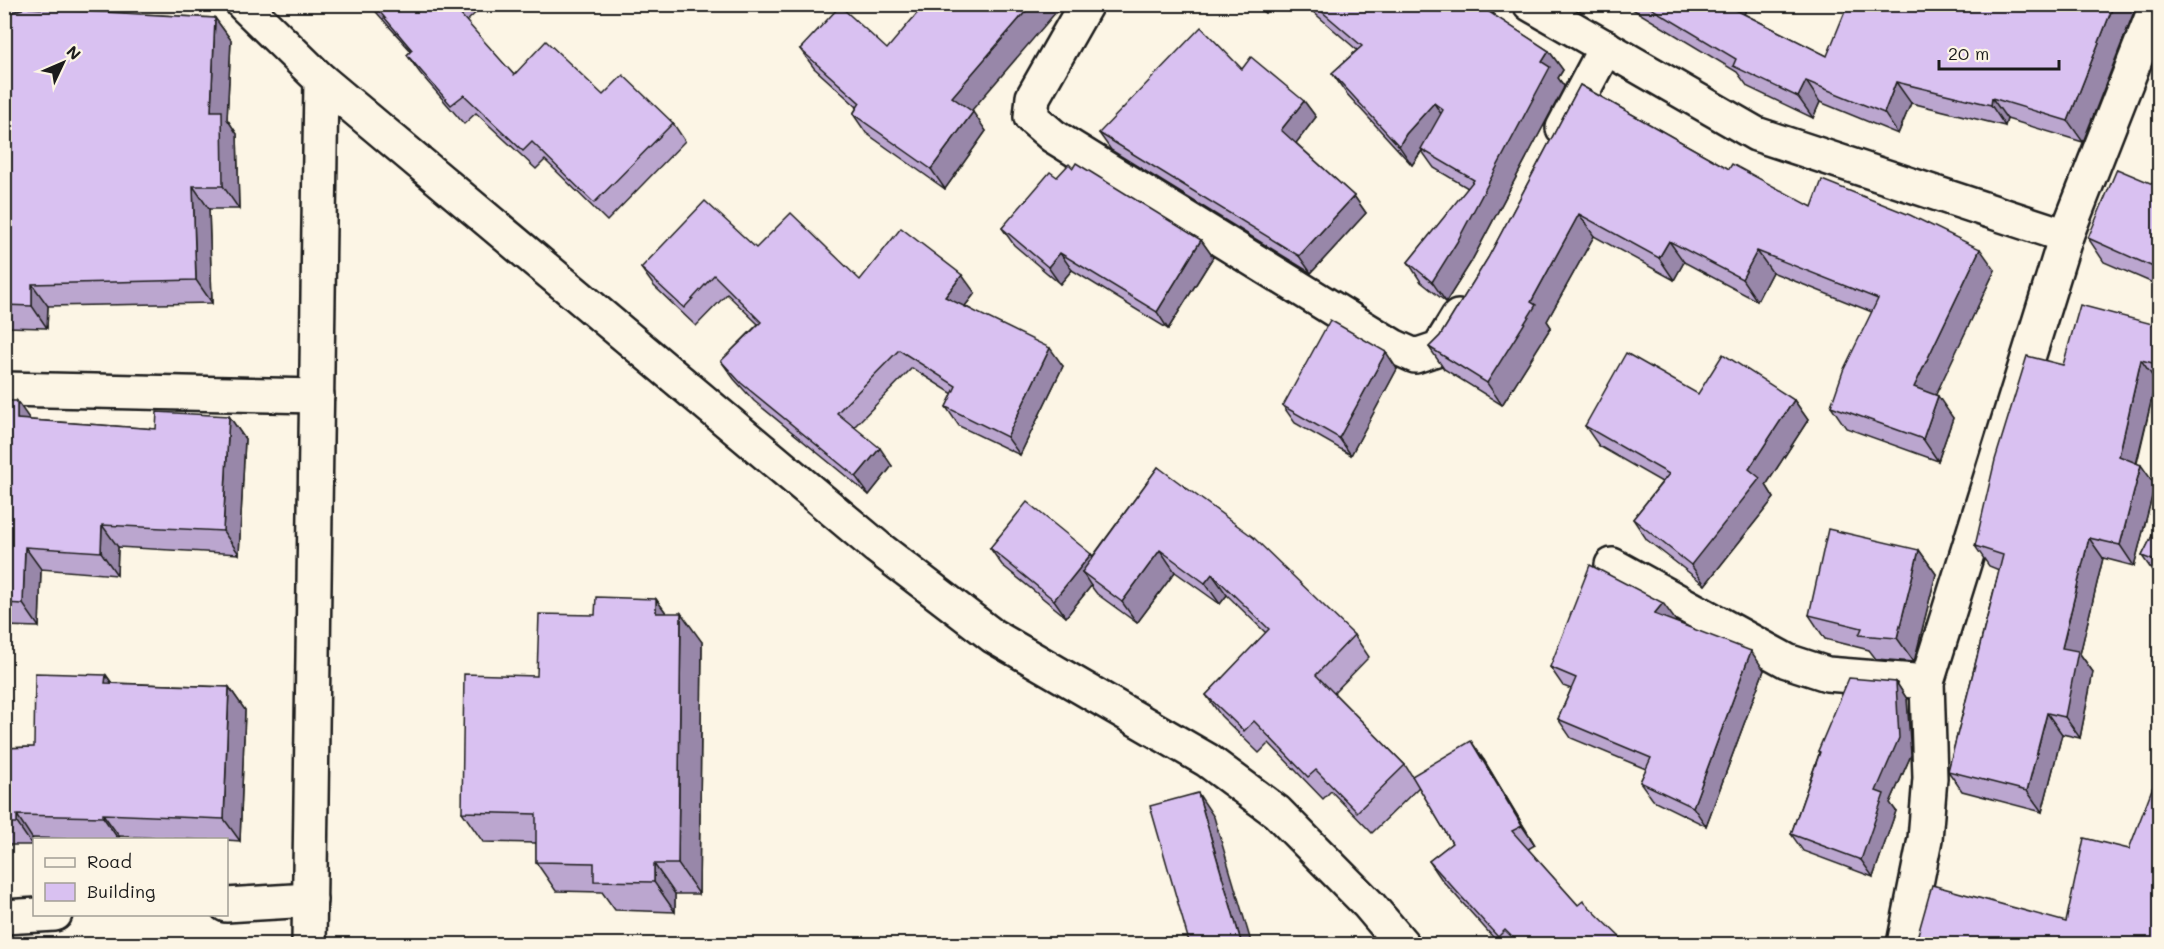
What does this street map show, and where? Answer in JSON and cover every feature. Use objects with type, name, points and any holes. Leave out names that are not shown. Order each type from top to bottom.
[{"type":"street","points":[[243,4],[321,80],[877,547],[993,636],[1208,760],[1276,812],[1369,905],[1402,945]]},
{"type":"street","points":[[1086,4],[1033,97],[1031,117],[1053,136],[1393,346],[1415,356],[1439,348],[1475,290]]},
{"type":"street","points":[[1530,4],[1756,134],[2066,236]]},
{"type":"street","points":[[1904,945],[1925,839],[1930,778],[1928,682],[2066,236],[2157,4]]},
{"type":"street","points":[[1547,158],[1606,47]]},
{"type":"street","points":[[309,945],[321,80]]},
{"type":"street","points":[[4,389],[317,396]]},
{"type":"street","points":[[1612,565],[1787,661],[1827,674],[1928,682]]},
{"type":"street","points":[[228,905],[310,900]]},
{"type":"street","points":[[4,917],[33,916]]},
{"type":"building","points":[[4,4],[29,4],[29,8],[215,18],[211,111],[222,111],[223,186],[193,186],[196,280],[32,284],[32,306],[4,305],[4,14],[23,9],[4,8]]},
{"type":"building","points":[[373,4],[452,4],[514,75],[546,41],[603,95],[623,75],[673,123],[594,203],[532,142],[523,151],[464,95],[451,105],[407,55],[412,50]]},
{"type":"building","points":[[925,4],[1032,4],[952,97],[973,112],[931,169],[853,114],[860,103],[800,49],[840,6],[887,49]]},
{"type":"building","points":[[1313,4],[1477,4],[1549,51],[1542,62],[1550,67],[1549,69],[1457,242],[1432,282],[1408,262],[1474,180],[1421,149],[1443,110],[1434,103],[1406,134],[1399,146],[1332,73],[1362,46]]},
{"type":"building","points":[[1644,4],[1724,4],[1827,56],[1848,4],[2114,4],[2068,121],[1992,98],[1991,105],[1896,82],[1884,113],[1806,81],[1798,97],[1733,66],[1736,59]]},
{"type":"building","points":[[1201,27],[1242,69],[1251,57],[1304,101],[1281,130],[1354,196],[1299,256],[1099,133]]},
{"type":"building","points":[[1580,85],[1729,169],[1732,164],[1812,207],[1822,180],[1910,215],[1980,249],[1914,387],[1938,396],[1923,439],[1831,406],[1843,371],[1878,299],[1757,251],[1742,279],[1669,241],[1659,258],[1579,214],[1531,302],[1536,305],[1487,383],[1429,347],[1440,336],[1488,258]]},
{"type":"building","points":[[1076,163],[1201,240],[1157,312],[1060,253],[1048,267],[1002,228],[1050,172],[1057,177],[1069,164],[1073,168]]},
{"type":"building","points":[[2117,169],[2160,187],[2160,270],[2088,238]]},
{"type":"building","points":[[705,201],[756,248],[791,213],[860,280],[901,228],[962,275],[945,297],[1050,348],[1007,437],[946,407],[956,386],[899,350],[837,413],[880,448],[856,477],[741,383],[721,361],[761,322],[714,275],[684,308],[641,268]]},
{"type":"building","points":[[2080,305],[2160,326],[2160,365],[2141,360],[2119,456],[2141,465],[2120,545],[2089,538],[2062,648],[2078,651],[2065,717],[2047,713],[2027,791],[1948,771],[2003,555],[1975,546],[1995,460],[2027,356],[2063,365]]},
{"type":"building","points":[[1330,320],[1386,352],[1339,438],[1283,406]]},
{"type":"building","points":[[1626,353],[1698,394],[1723,354],[1794,400],[1749,469],[1760,478],[1691,565],[1633,519],[1669,474],[1585,426]]},
{"type":"building","points":[[4,401],[17,401],[17,419],[156,429],[157,412],[229,416],[223,531],[102,525],[101,552],[25,547],[23,604],[4,603]]},
{"type":"building","points":[[1158,467],[1253,537],[1354,635],[1316,675],[1405,765],[1357,812],[1316,770],[1308,777],[1254,721],[1244,731],[1206,695],[1269,629],[1212,574],[1205,583],[1160,550],[1122,602],[1082,572]]},
{"type":"building","points":[[1027,502],[1091,554],[1054,600],[990,548]]},
{"type":"building","points":[[2160,520],[2160,563],[2142,556]]},
{"type":"building","points":[[1828,529],[1919,550],[1897,638],[1859,635],[1862,628],[1809,615]]},
{"type":"building","points":[[1590,565],[1663,603],[1654,614],[1751,651],[1693,807],[1640,782],[1651,758],[1558,719],[1576,678],[1550,667]]},
{"type":"building","points":[[596,597],[656,599],[656,613],[681,613],[678,864],[654,864],[654,882],[594,881],[594,863],[536,862],[536,814],[462,812],[464,674],[537,676],[539,614],[595,615]]},
{"type":"building","points":[[35,673],[106,675],[105,683],[229,687],[224,819],[103,814],[103,817],[17,815],[17,823],[4,823],[4,748],[34,747]]},
{"type":"building","points":[[1849,678],[1896,682],[1899,738],[1876,791],[1884,794],[1861,860],[1791,834],[1820,752],[1818,751]]},
{"type":"building","points":[[1471,741],[1522,826],[1512,831],[1578,905],[1583,901],[1628,945],[1520,945],[1505,930],[1498,937],[1429,861],[1452,843],[1412,776]]},
{"type":"building","points":[[2160,768],[2160,945],[1915,945],[1932,885],[2066,922],[2084,838],[2129,849]]},
{"type":"building","points":[[1198,793],[1242,945],[1190,945],[1150,806]]}]
